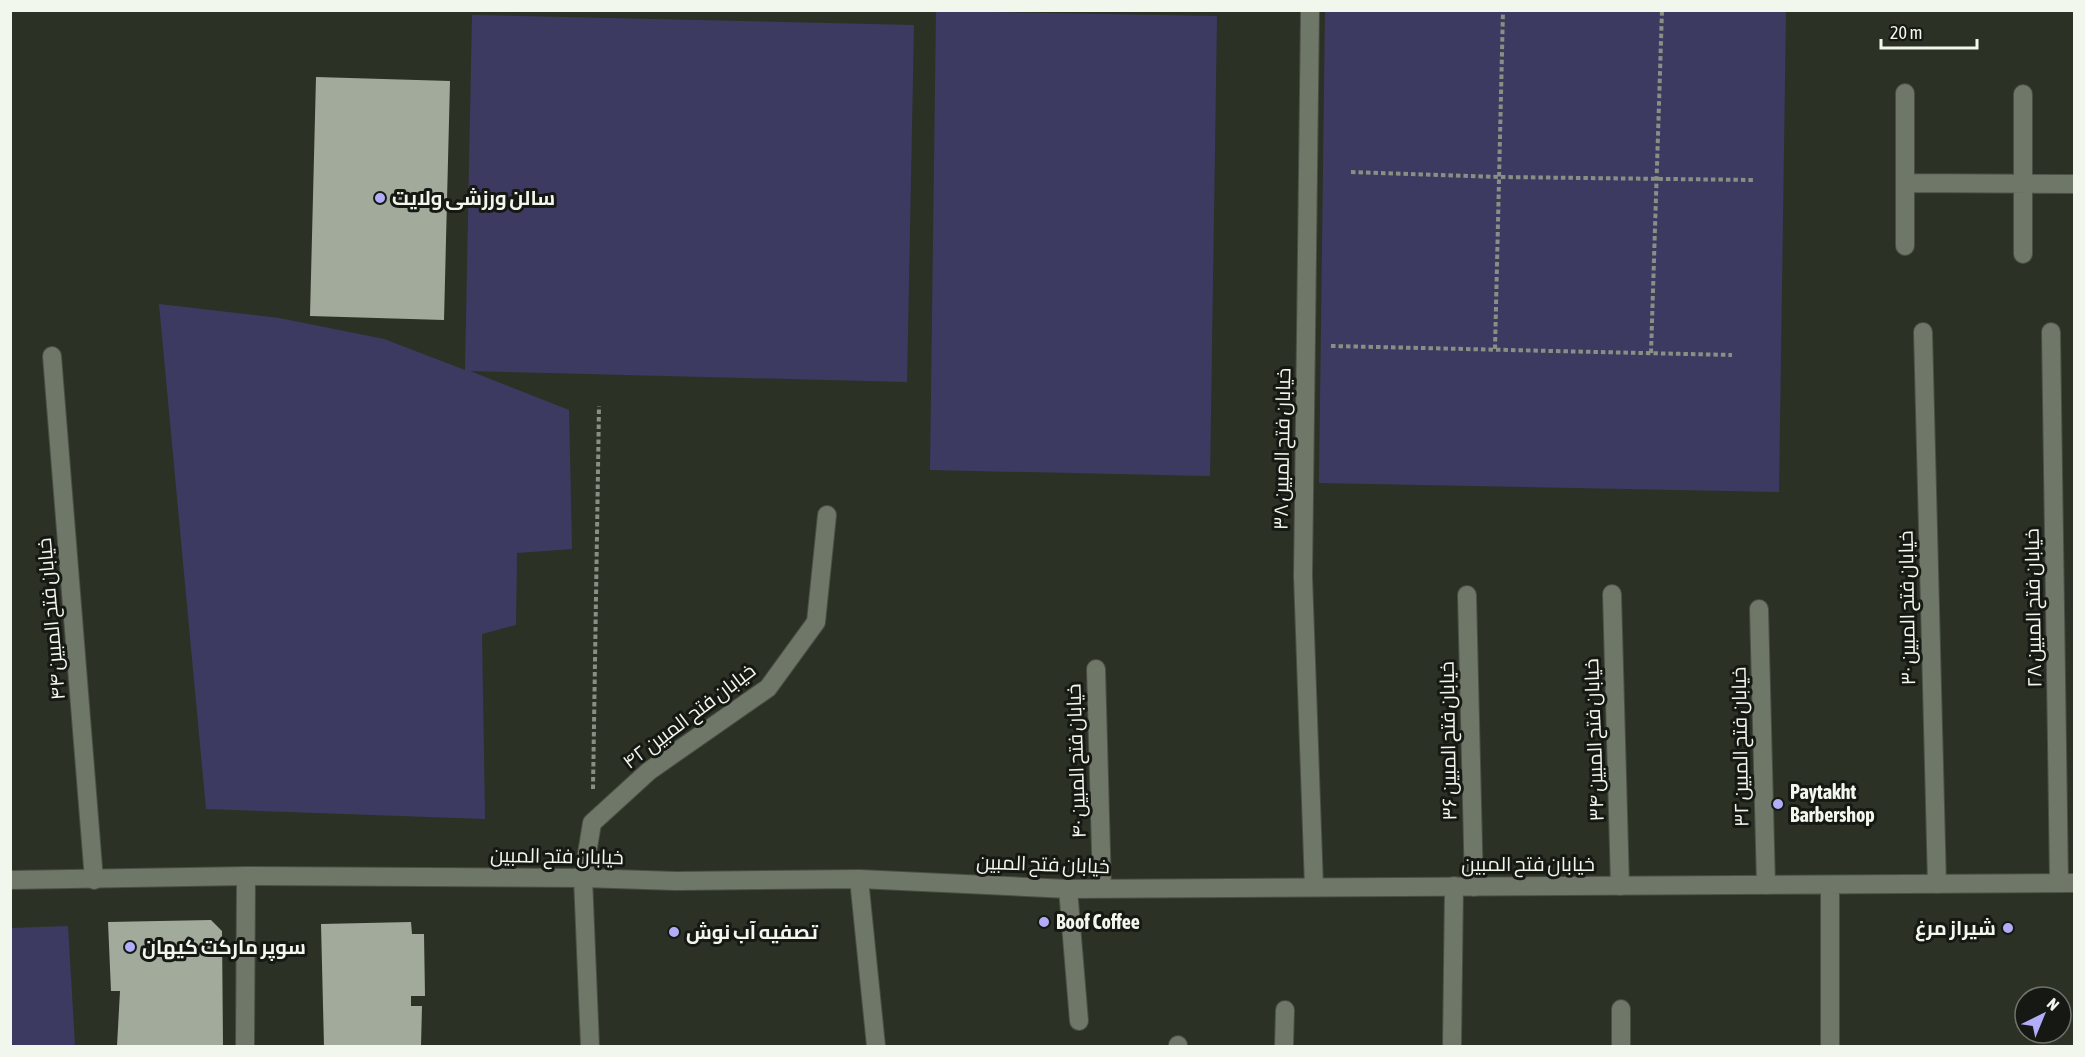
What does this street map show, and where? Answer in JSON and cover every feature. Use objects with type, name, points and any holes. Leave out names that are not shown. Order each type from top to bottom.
[{"type":"street","name":"خیابان فتح المبین ۳۸","points":[[1310,10],[1303,576],[1314,887]]},
{"type":"street","points":[[1905,93],[1905,246]]},
{"type":"street","points":[[2023,94],[2023,254]]},
{"type":"street","points":[[1905,183],[2074,184]]},
{"type":"street","name":"خیابان فتح المبین ۳۰","points":[[1923,332],[1936,884]]},
{"type":"street","name":"خیابان فتح المبین ۲۸","points":[[2051,332],[2067,883]]},
{"type":"street","name":"خیابان فتح المبین ۴۴","points":[[52,356],[94,880]]},
{"type":"street","name":"خیابان فتح المبین ۴۲","points":[[592,823],[649,771],[768,688],[816,622],[827,515]]},
{"type":"street","name":"خیابان فتح المبین ۳۴","points":[[1612,594],[1620,886]]},
{"type":"street","name":"خیابان فتح المبین ۳۶","points":[[1467,595],[1474,887]]},
{"type":"street","name":"خیابان فتح المبین ۳۲","points":[[1760,609],[1766,885]]},
{"type":"street","name":"خیابان فتح المبین ۴۰","points":[[1096,669],[1102,888]]},
{"type":"street","points":[[590,1047],[583,878],[592,823]]},
{"type":"street","points":[[245,1047],[246,876]]},
{"type":"street","name":"خیابان فتح المبین","points":[[10,880],[246,876],[583,878],[676,881],[859,879],[1068,889],[2067,883]]},
{"type":"street","points":[[859,879],[876,1047]]},
{"type":"street","points":[[1830,885],[1830,1047]]},
{"type":"street","points":[[1452,1047],[1454,886]]},
{"type":"street","points":[[1068,889],[1079,1021]]},
{"type":"street","points":[[1284,1047],[1285,1010]]},
{"type":"street","points":[[1621,1010],[1621,1047]]},
{"type":"path","points":[[1494,349],[1503,10]]},
{"type":"path","points":[[1651,353],[1662,10]]},
{"type":"path","points":[[1351,172],[1499,177],[1755,180]]},
{"type":"path","points":[[1306,345],[1732,355]]},
{"type":"path","points":[[592,823],[599,406]]},
{"type":"shaded area","points":[[936,11],[1217,16],[1210,476],[930,470]]},
{"type":"shaded area","points":[[1325,11],[1786,11],[1779,492],[1319,483]]},
{"type":"shaded area","points":[[472,15],[914,25],[907,382],[470,371],[569,410],[572,549],[517,553],[516,625],[482,634],[485,819],[206,809],[159,304],[279,318],[384,339],[465,370]]},
{"type":"shaded area","points":[[68,926],[75,1046],[11,1046],[11,928]]},
{"type":"building","name":"سالن ورزشی ولایت","points":[[316,77],[450,81],[444,320],[310,316]]},
{"type":"building","points":[[211,920],[222,931],[223,1046],[117,1046],[120,991],[111,991],[108,922]]},
{"type":"building","points":[[411,922],[412,934],[424,934],[425,996],[411,996],[411,1006],[422,1006],[421,1046],[324,1046],[321,924]]},
{"type":"place","name":"سالن ورزشی ولایت","points":[[380,198]]},
{"type":"place","name":"Paytakht Barbershop","points":[[1778,804]]},
{"type":"place","name":"Boof Coffee","points":[[1044,922]]},
{"type":"place","name":"شیراز مرغ","points":[[2008,928]]},
{"type":"place","name":"تصفیه آب نوش","points":[[674,932]]},
{"type":"place","name":"سوپر مارکت کیهان","points":[[130,947]]}]
